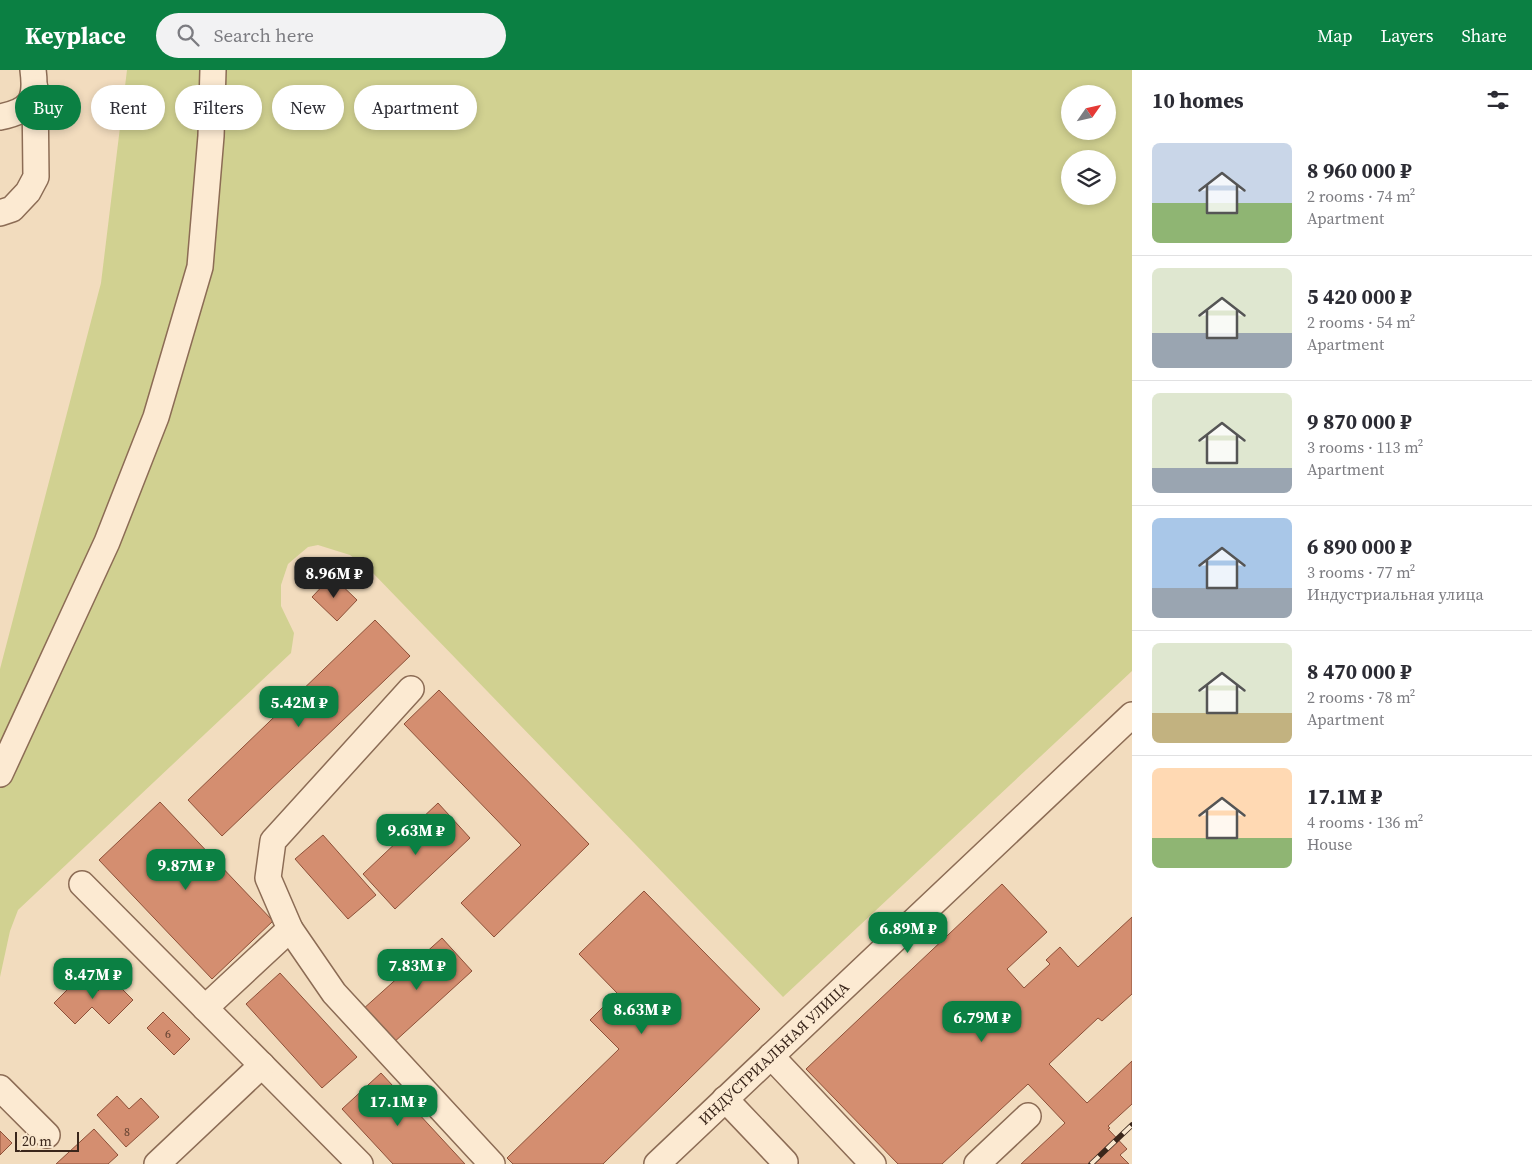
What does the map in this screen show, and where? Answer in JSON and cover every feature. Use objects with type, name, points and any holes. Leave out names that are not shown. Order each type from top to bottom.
[{"type":"street","points":[[0,774],[107,542],[156,417],[200,267],[211,136],[213,70]]},
{"type":"street","points":[[0,117],[17,114],[29,104],[34,79]]},
{"type":"street","points":[[0,213],[12,209],[28,192],[36,177],[34,79]]},
{"type":"street","points":[[411,689],[273,841],[268,878],[290,929],[334,992],[492,1164]]},
{"type":"street","name":"ИНДУСТРИАЛЬНАЯ УЛИЦА","points":[[656,1164],[1132,715]]},
{"type":"street","points":[[82,884],[360,1164]]},
{"type":"street","points":[[204,1008],[290,929]]},
{"type":"street","points":[[771,1056],[873,1164]]},
{"type":"street","points":[[157,1164],[262,1065]]},
{"type":"street","points":[[0,1088],[47,1135]]},
{"type":"street","points":[[725,1100],[785,1162]]},
{"type":"street","points":[[977,1164],[1028,1116]]},
{"type":"green space","points":[[127,70],[1132,70],[1132,671],[783,997],[371,571],[350,555],[318,545],[308,547],[288,564],[281,585],[281,606],[294,633],[291,653],[18,910],[10,931],[0,977],[0,669],[101,283],[120,130],[165,130],[165,85],[125,85]]},
{"type":"building","points":[[332,576],[357,600],[337,621],[312,597]]},
{"type":"building","points":[[375,620],[410,656],[222,836],[188,800]]},
{"type":"building","points":[[439,690],[589,844],[494,937],[461,903],[521,845],[404,724]]},
{"type":"building","points":[[160,802],[273,921],[212,979],[99,860]]},
{"type":"building","points":[[438,803],[470,838],[395,909],[363,874]]},
{"type":"building","points":[[323,835],[376,895],[348,919],[295,859]]},
{"type":"building","points":[[1002,884],[1047,932],[1007,969],[1024,988],[1050,964],[1046,960],[1060,947],[1078,967],[1132,917],[1132,994],[1102,1021],[1098,1018],[1049,1064],[1087,1103],[1132,1061],[1132,1104],[1108,1126],[1110,1128],[1108,1129],[1127,1149],[1120,1155],[1129,1164],[1021,1164],[1065,1123],[1028,1084],[942,1164],[898,1164],[806,1069]]},
{"type":"building","points":[[644,891],[760,1009],[603,1164],[513,1164],[507,1158],[619,1049],[590,1020],[617,993],[579,954]]},
{"type":"building","points":[[442,938],[472,971],[392,1044],[362,1010]]},
{"type":"building","points":[[280,973],[357,1057],[322,1088],[246,1004]]},
{"type":"building","points":[[82,975],[98,991],[111,978],[133,1000],[109,1024],[92,1007],[75,1024],[54,1003]]},
{"type":"building","points":[[163,1012],[190,1039],[174,1055],[147,1028]]},
{"type":"building","points":[[381,1073],[465,1164],[393,1164],[342,1109]]},
{"type":"building","points":[[117,1096],[129,1109],[141,1098],[159,1117],[126,1147],[97,1115]]},
{"type":"building","points":[[94,1129],[118,1155],[108,1164],[56,1164]]},
{"type":"building","points":[[0,1131],[12,1143],[0,1155]]},
{"type":"railway","points":[[1091,1164],[1132,1125]]}]
